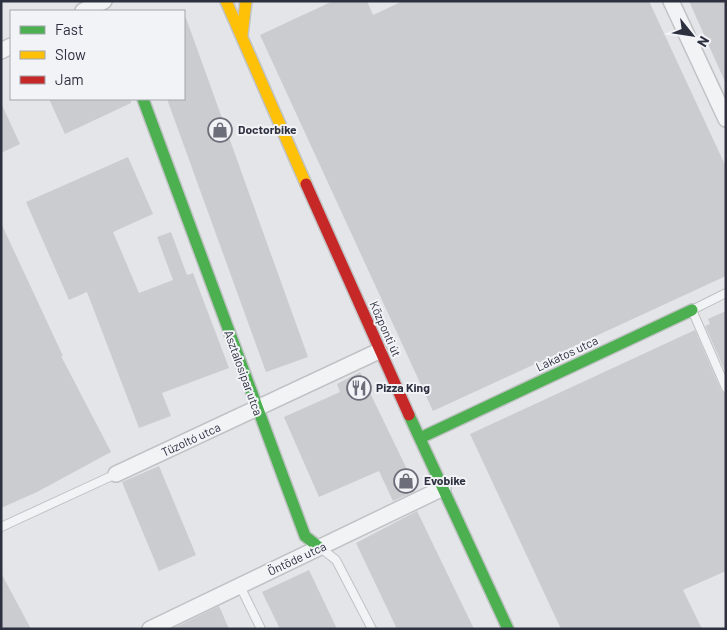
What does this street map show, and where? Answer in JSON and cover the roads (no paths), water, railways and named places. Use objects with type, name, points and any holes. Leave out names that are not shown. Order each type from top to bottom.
[{"type":"street","points":[[85,10],[104,1]]},
{"type":"street","name":"Központi út","points":[[226,1],[380,351],[508,629]]},
{"type":"street","name":"Központi út","points":[[242,38],[246,1]]},
{"type":"street","points":[[672,1],[726,119]]},
{"type":"street","name":"Asztalosipar utca","points":[[143,100],[305,536],[320,548]]},
{"type":"street","name":"Lakatos utca","points":[[420,438],[692,310]]},
{"type":"street","name":"Tűzoltó utca","points":[[116,474],[380,351]]},
{"type":"street","name":"Öntöde utca","points":[[150,629],[443,488]]},
{"type":"lane","name":"Lakatos utca","points":[[692,310],[726,293]]},
{"type":"lane","points":[[692,310],[726,388]]},
{"type":"lane","name":"Tűzoltó utca","points":[[1,527],[116,474]]},
{"type":"lane","name":"Asztalosipar utca","points":[[320,548],[336,560],[372,629]]},
{"type":"lane","points":[[240,586],[261,629]]},
{"type":"place","name":"Doctorbike","points":[[220,130]]},
{"type":"place","name":"Pizza King","points":[[359,388]]},
{"type":"place","name":"Evobike","points":[[406,481]]}]
